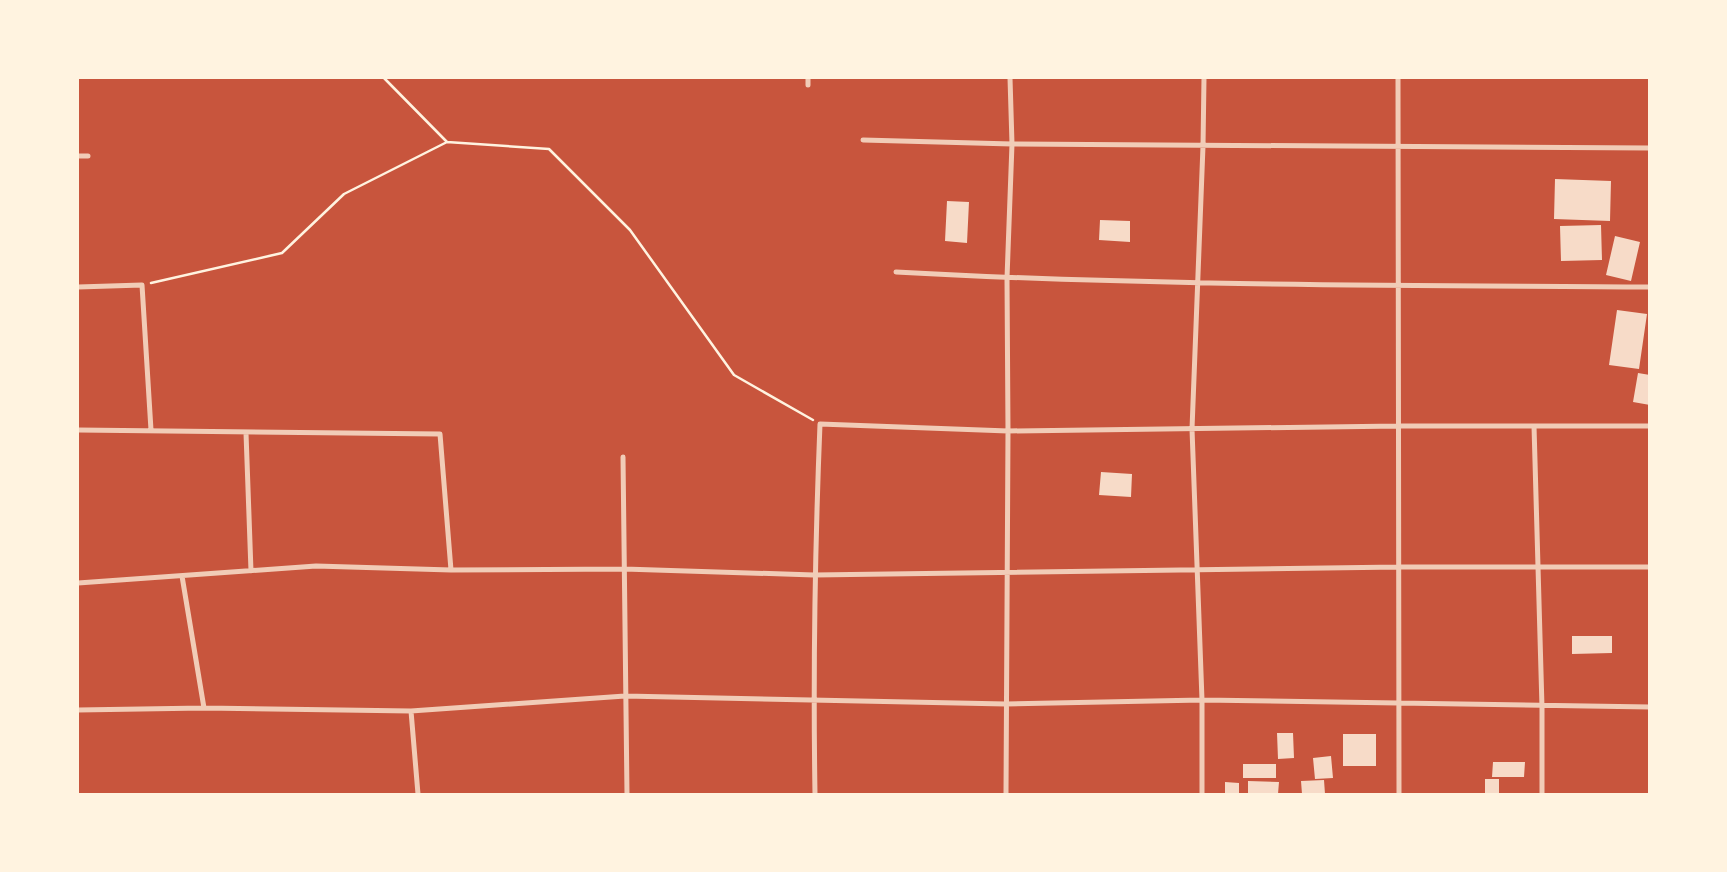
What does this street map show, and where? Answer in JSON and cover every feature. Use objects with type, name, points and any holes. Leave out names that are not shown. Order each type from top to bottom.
[{"type":"street","points":[[808,78],[808,85]]},
{"type":"street","points":[[1006,794],[1007,278],[1012,144],[1010,78]]},
{"type":"street","points":[[1202,794],[1202,700],[1192,429],[1204,78]]},
{"type":"street","points":[[1398,78],[1399,794]]},
{"type":"street","points":[[863,140],[1203,146],[1650,148]]},
{"type":"street","points":[[78,156],[88,156]]},
{"type":"street","points":[[896,272],[1007,278],[1198,282],[1650,287]]},
{"type":"street","points":[[78,287],[142,285],[151,430]]},
{"type":"street","points":[[815,794],[813,700],[814,575],[820,424],[1008,431],[1399,426],[1650,426]]},
{"type":"street","points":[[1534,426],[1542,707],[1542,794]]},
{"type":"street","points":[[78,430],[440,434],[451,570]]},
{"type":"street","points":[[246,433],[251,571]]},
{"type":"street","points":[[623,457],[627,794]]},
{"type":"street","points":[[78,583],[316,566],[451,570],[624,569],[814,575],[1399,567],[1650,567]]},
{"type":"street","points":[[182,576],[204,708]]},
{"type":"street","points":[[78,710],[204,708],[410,711],[625,696],[1006,704],[1202,700],[1650,708]]},
{"type":"street","points":[[410,711],[418,794]]},
{"type":"path","points":[[384,78],[447,142]]},
{"type":"path","points":[[142,285],[282,253],[344,194],[447,142],[549,149],[630,230],[734,375],[820,424]]},
{"type":"building","points":[[1555,179],[1611,181],[1610,221],[1554,219]]},
{"type":"building","points":[[947,201],[969,202],[967,243],[945,241]]},
{"type":"building","points":[[1100,220],[1130,221],[1130,242],[1099,240]]},
{"type":"building","points":[[1601,225],[1602,260],[1561,261],[1560,226]]},
{"type":"building","points":[[1615,236],[1640,242],[1631,281],[1606,275]]},
{"type":"building","points":[[1617,310],[1647,314],[1639,369],[1609,365]]},
{"type":"building","points":[[1638,373],[1650,375],[1650,405],[1633,402]]},
{"type":"building","points":[[1101,472],[1132,474],[1131,497],[1099,495]]},
{"type":"building","points":[[1572,636],[1612,636],[1612,653],[1572,654]]},
{"type":"building","points":[[1277,733],[1293,733],[1294,758],[1278,759]]},
{"type":"building","points":[[1343,734],[1376,734],[1376,766],[1343,766]]},
{"type":"building","points":[[1331,756],[1333,778],[1315,779],[1313,758]]},
{"type":"building","points":[[1493,762],[1525,762],[1524,777],[1492,777]]},
{"type":"building","points":[[1243,764],[1276,764],[1276,778],[1243,778]]},
{"type":"building","points":[[1485,779],[1499,779],[1499,794],[1485,794]]},
{"type":"building","points":[[1324,780],[1325,794],[1302,794],[1301,781]]},
{"type":"building","points":[[1248,781],[1279,782],[1278,794],[1248,794]]},
{"type":"building","points":[[1225,782],[1239,783],[1239,794],[1225,794]]}]
